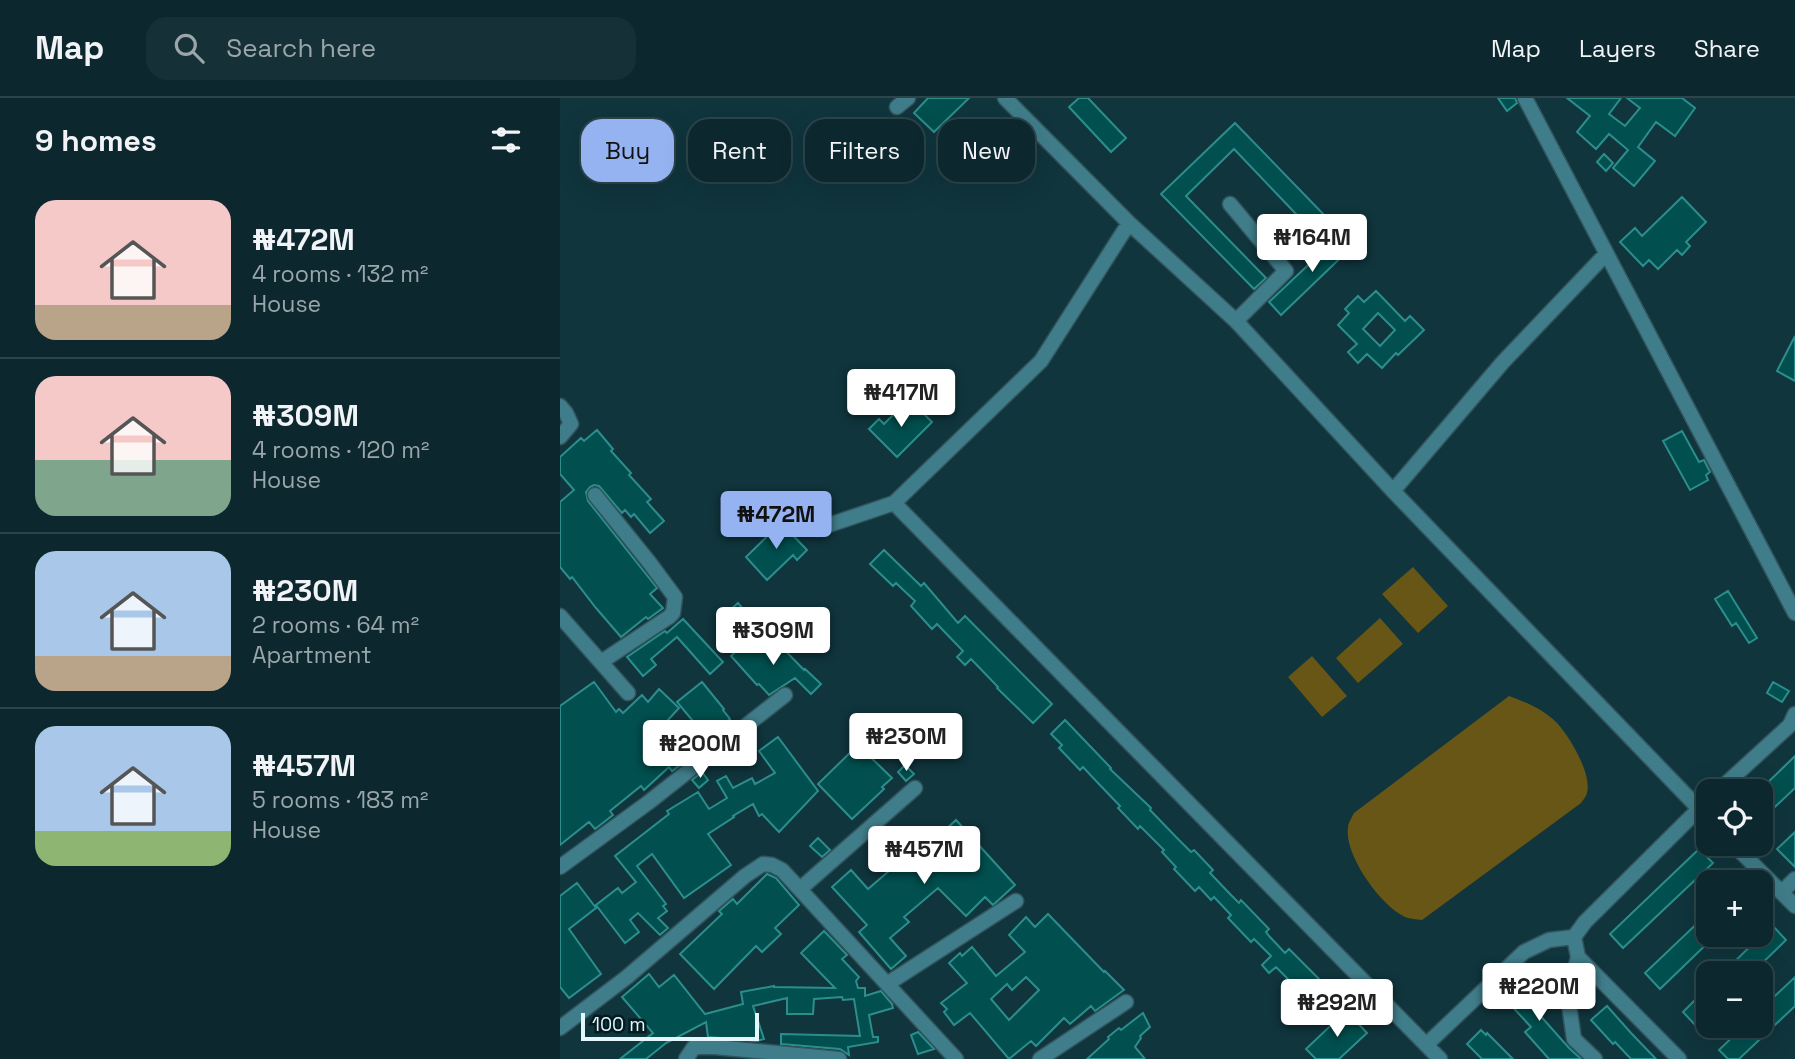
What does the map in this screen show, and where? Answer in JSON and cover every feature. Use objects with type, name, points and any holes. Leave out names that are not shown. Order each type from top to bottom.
[{"type":"street","points":[[1005,98],[1129,223],[1236,321],[1393,491],[1696,800]]},
{"type":"street","points":[[1525,98],[1795,613]]},
{"type":"street","points":[[1230,204],[1286,271],[1236,321]]},
{"type":"street","points":[[817,529],[894,503],[1041,361],[1129,223]]},
{"type":"street","points":[[1393,491],[1503,362],[1606,254]]},
{"type":"street","points":[[560,406],[571,424],[560,437]]},
{"type":"street","points":[[595,495],[675,597],[673,613],[669,617],[601,662]]},
{"type":"street","points":[[894,503],[1440,1059]]},
{"type":"street","points":[[560,615],[565,633],[601,662],[628,693]]},
{"type":"street","points":[[560,867],[649,802],[785,695]]},
{"type":"street","points":[[1731,779],[1790,724],[1795,714]]},
{"type":"street","points":[[800,889],[915,788]]},
{"type":"street","points":[[1426,1045],[1524,952],[1549,940],[1574,937],[1585,922],[1696,817]]},
{"type":"street","points":[[1745,856],[1795,906]]},
{"type":"street","points":[[560,1028],[627,977],[745,876],[763,864],[782,870],[887,984],[949,1057]]},
{"type":"street","points":[[1782,892],[1795,879]]},
{"type":"street","points":[[887,984],[1016,901]]},
{"type":"street","points":[[1574,937],[1578,957],[1568,998],[1574,1039],[1595,1059]]},
{"type":"street","points":[[1578,957],[1679,1059]]},
{"type":"street","points":[[1040,1059],[1126,1002]]},
{"type":"street","points":[[686,1059],[694,1047],[837,1059]]},
{"type":"shaded area","points":[[1413,567],[1448,606],[1418,633],[1382,594]]},
{"type":"shaded area","points":[[1380,618],[1403,644],[1358,683],[1336,658]]},
{"type":"shaded area","points":[[1312,656],[1347,696],[1322,717],[1288,677]]},
{"type":"shaded area","points":[[1509,696],[1541,710],[1562,729],[1583,766],[1588,785],[1586,796],[1581,803],[1422,920],[1405,917],[1375,891],[1358,865],[1348,839],[1350,820],[1354,813]]},
{"type":"building","points":[[928,98],[969,98],[947,119],[938,119],[938,128],[934,132],[924,122],[924,119],[914,113]]},
{"type":"building","points":[[1079,98],[1088,98],[1126,138],[1111,152],[1069,107]]},
{"type":"building","points":[[1498,98],[1515,98],[1517,103],[1507,111]]},
{"type":"building","points":[[1567,98],[1621,98],[1609,114],[1625,126],[1640,108],[1627,98],[1682,98],[1695,108],[1675,136],[1656,122],[1638,147],[1655,161],[1634,186],[1613,168],[1628,150],[1609,134],[1596,149],[1577,132],[1590,116]]},
{"type":"building","points":[[1235,123],[1329,220],[1315,234],[1234,149],[1186,196],[1266,278],[1254,289],[1161,194]]},
{"type":"building","points":[[1604,154],[1613,163],[1606,171],[1597,162]]},
{"type":"building","points":[[1682,197],[1706,222],[1686,242],[1690,246],[1682,255],[1677,250],[1658,269],[1649,260],[1643,266],[1620,242],[1635,228],[1642,236]]},
{"type":"building","points":[[1343,232],[1355,244],[1281,315],[1269,302]]},
{"type":"building","points":[[1376,291],[1405,321],[1410,316],[1424,330],[1382,368],[1367,354],[1358,363],[1348,352],[1357,344],[1338,325],[1349,313],[1345,309],[1358,296],[1364,302]],"holes":[[[1378,313],[1395,330],[1380,346],[1363,329]]]},
{"type":"building","points":[[1795,336],[1795,381],[1777,371]]},
{"type":"building","points":[[907,401],[932,422],[897,457],[869,429],[879,419],[884,424]]},
{"type":"building","points":[[597,430],[631,473],[629,475],[651,499],[647,502],[664,521],[650,533],[634,514],[631,517],[625,510],[622,513],[599,486],[594,485],[586,492],[588,501],[657,588],[650,594],[663,608],[648,619],[646,617],[621,637],[572,577],[570,579],[560,567],[560,502],[574,490],[560,474],[560,457],[581,438],[584,441]]},
{"type":"building","points":[[1682,431],[1699,462],[1704,460],[1710,472],[1706,475],[1708,480],[1690,490],[1663,441]]},
{"type":"building","points":[[781,523],[807,550],[797,560],[793,555],[767,580],[746,557]]},
{"type":"building","points":[[884,550],[921,586],[924,583],[958,623],[965,616],[1052,704],[1033,723],[971,659],[965,665],[957,657],[963,651],[937,624],[932,629],[911,606],[915,601],[896,583],[893,586],[870,564]]},
{"type":"building","points":[[1728,591],[1757,638],[1749,643],[1736,623],[1732,626],[1715,599]]},
{"type":"building","points":[[738,603],[754,622],[736,637],[721,618]]},
{"type":"building","points":[[683,619],[723,662],[710,674],[677,637],[651,659],[656,665],[643,676],[627,657],[665,631],[667,633]]},
{"type":"building","points":[[772,637],[821,684],[811,694],[795,678],[769,695],[731,656],[748,640],[758,650]]},
{"type":"building","points":[[594,682],[616,712],[619,709],[623,713],[642,695],[648,702],[659,689],[679,708],[667,721],[691,751],[699,744],[703,748],[672,771],[669,767],[644,790],[641,786],[610,811],[613,815],[595,829],[589,822],[560,845],[560,706]]},
{"type":"building","points":[[702,682],[730,719],[707,738],[677,702]]},
{"type":"building","points":[[1773,682],[1789,691],[1782,702],[1767,693]]},
{"type":"building","points":[[1065,720],[1177,838],[1191,852],[1194,850],[1213,870],[1210,873],[1230,894],[1239,903],[1241,900],[1269,929],[1266,932],[1285,953],[1289,949],[1319,979],[1303,994],[1276,967],[1269,973],[1262,965],[1271,956],[1254,939],[1251,942],[1228,918],[1231,915],[1214,897],[1211,900],[1199,887],[1195,891],[1174,869],[1176,867],[1162,852],[1164,850],[1140,826],[1138,829],[1083,767],[1080,770],[1059,748],[1062,745],[1051,734]]},
{"type":"building","points":[[778,737],[818,791],[779,832],[762,814],[759,816],[753,804],[708,834],[731,865],[684,898],[652,854],[637,866],[666,904],[663,906],[667,911],[658,918],[668,928],[660,935],[638,913],[630,920],[639,932],[625,943],[596,905],[618,888],[622,893],[636,882],[615,856],[669,814],[667,811],[698,792],[709,809],[727,798],[717,781],[726,776],[733,788],[752,778],[755,784],[775,773],[759,751]]},
{"type":"building","points":[[858,745],[892,778],[852,819],[818,784]]},
{"type":"building","points":[[1795,756],[1795,788],[1773,809],[1771,779]]},
{"type":"building","points":[[905,765],[914,774],[906,781],[898,772]]},
{"type":"building","points":[[702,772],[708,780],[699,788],[692,780]]},
{"type":"building","points":[[956,820],[1015,885],[993,905],[985,897],[966,916],[938,888],[904,917],[909,922],[890,938],[906,956],[891,969],[859,932],[867,925],[832,887],[851,870],[868,889],[904,858],[902,856],[925,835],[932,842]]},
{"type":"building","points":[[1795,832],[1795,867],[1777,849]]},
{"type":"building","points":[[818,838],[830,850],[822,857],[810,846]]},
{"type":"building","points":[[1696,852],[1696,856],[1706,856],[1713,863],[1706,870],[1696,870],[1696,879],[1623,948],[1610,934]]},
{"type":"building","points":[[767,874],[776,878],[799,905],[775,928],[781,934],[762,952],[756,946],[714,989],[680,954],[722,914],[719,911],[733,899],[737,904]]},
{"type":"building","points":[[577,883],[596,908],[569,929],[601,974],[569,998],[560,987],[560,896]]},
{"type":"building","points":[[1048,914],[1124,990],[1095,1011],[1091,1006],[1070,1024],[1064,1018],[1036,1046],[1031,1041],[1009,1059],[970,1013],[954,1025],[944,1012],[947,1009],[941,1003],[967,983],[949,963],[960,953],[962,956],[972,947],[996,976],[1025,952],[1009,935],[1026,917],[1035,927]],"holes":[[[1026,977],[1039,990],[1009,1020],[991,999],[1007,984],[1012,990]]]},
{"type":"building","points":[[1696,924],[1696,947],[1704,947],[1660,989],[1645,973]]},
{"type":"building","points":[[1773,926],[1786,940],[1764,961],[1735,961],[1750,947],[1773,947]]},
{"type":"building","points":[[824,931],[847,955],[842,959],[859,977],[856,981],[858,988],[865,988],[865,996],[881,991],[892,1004],[893,1008],[869,1015],[873,1037],[878,1037],[878,1042],[848,1047],[849,1055],[840,1049],[781,1044],[781,1034],[860,1036],[854,999],[814,999],[813,1014],[787,1014],[787,998],[753,1006],[764,1039],[757,1041],[708,1037],[706,1022],[666,1043],[646,1059],[620,1059],[653,1033],[622,997],[649,974],[659,987],[674,975],[705,1014],[743,1004],[741,992],[774,986],[835,988],[801,953]]},
{"type":"building","points":[[1795,977],[1795,1006],[1773,1027],[1773,998]]},
{"type":"building","points":[[1530,979],[1544,994],[1536,1002],[1541,1008],[1537,1012],[1581,1059],[1549,1059],[1525,1032],[1531,1027],[1507,1001]]},
{"type":"building","points":[[1696,999],[1696,1026],[1683,1012]]},
{"type":"building","points":[[1607,1006],[1656,1059],[1631,1059],[1615,1042],[1613,1044],[1591,1020]]},
{"type":"building","points":[[1347,1010],[1367,1033],[1339,1059],[1316,1059],[1306,1049]]},
{"type":"building","points":[[1143,1013],[1150,1027],[1140,1036],[1135,1047],[1145,1059],[1087,1059],[1109,1039],[1108,1037]]},
{"type":"building","points":[[1481,1030],[1513,1059],[1482,1059],[1467,1044]]},
{"type":"building","points":[[918,1032],[934,1049],[918,1054],[911,1035]]},
{"type":"building","points":[[1732,1038],[1761,1038],[1739,1059],[1728,1059],[1719,1050]]}]
